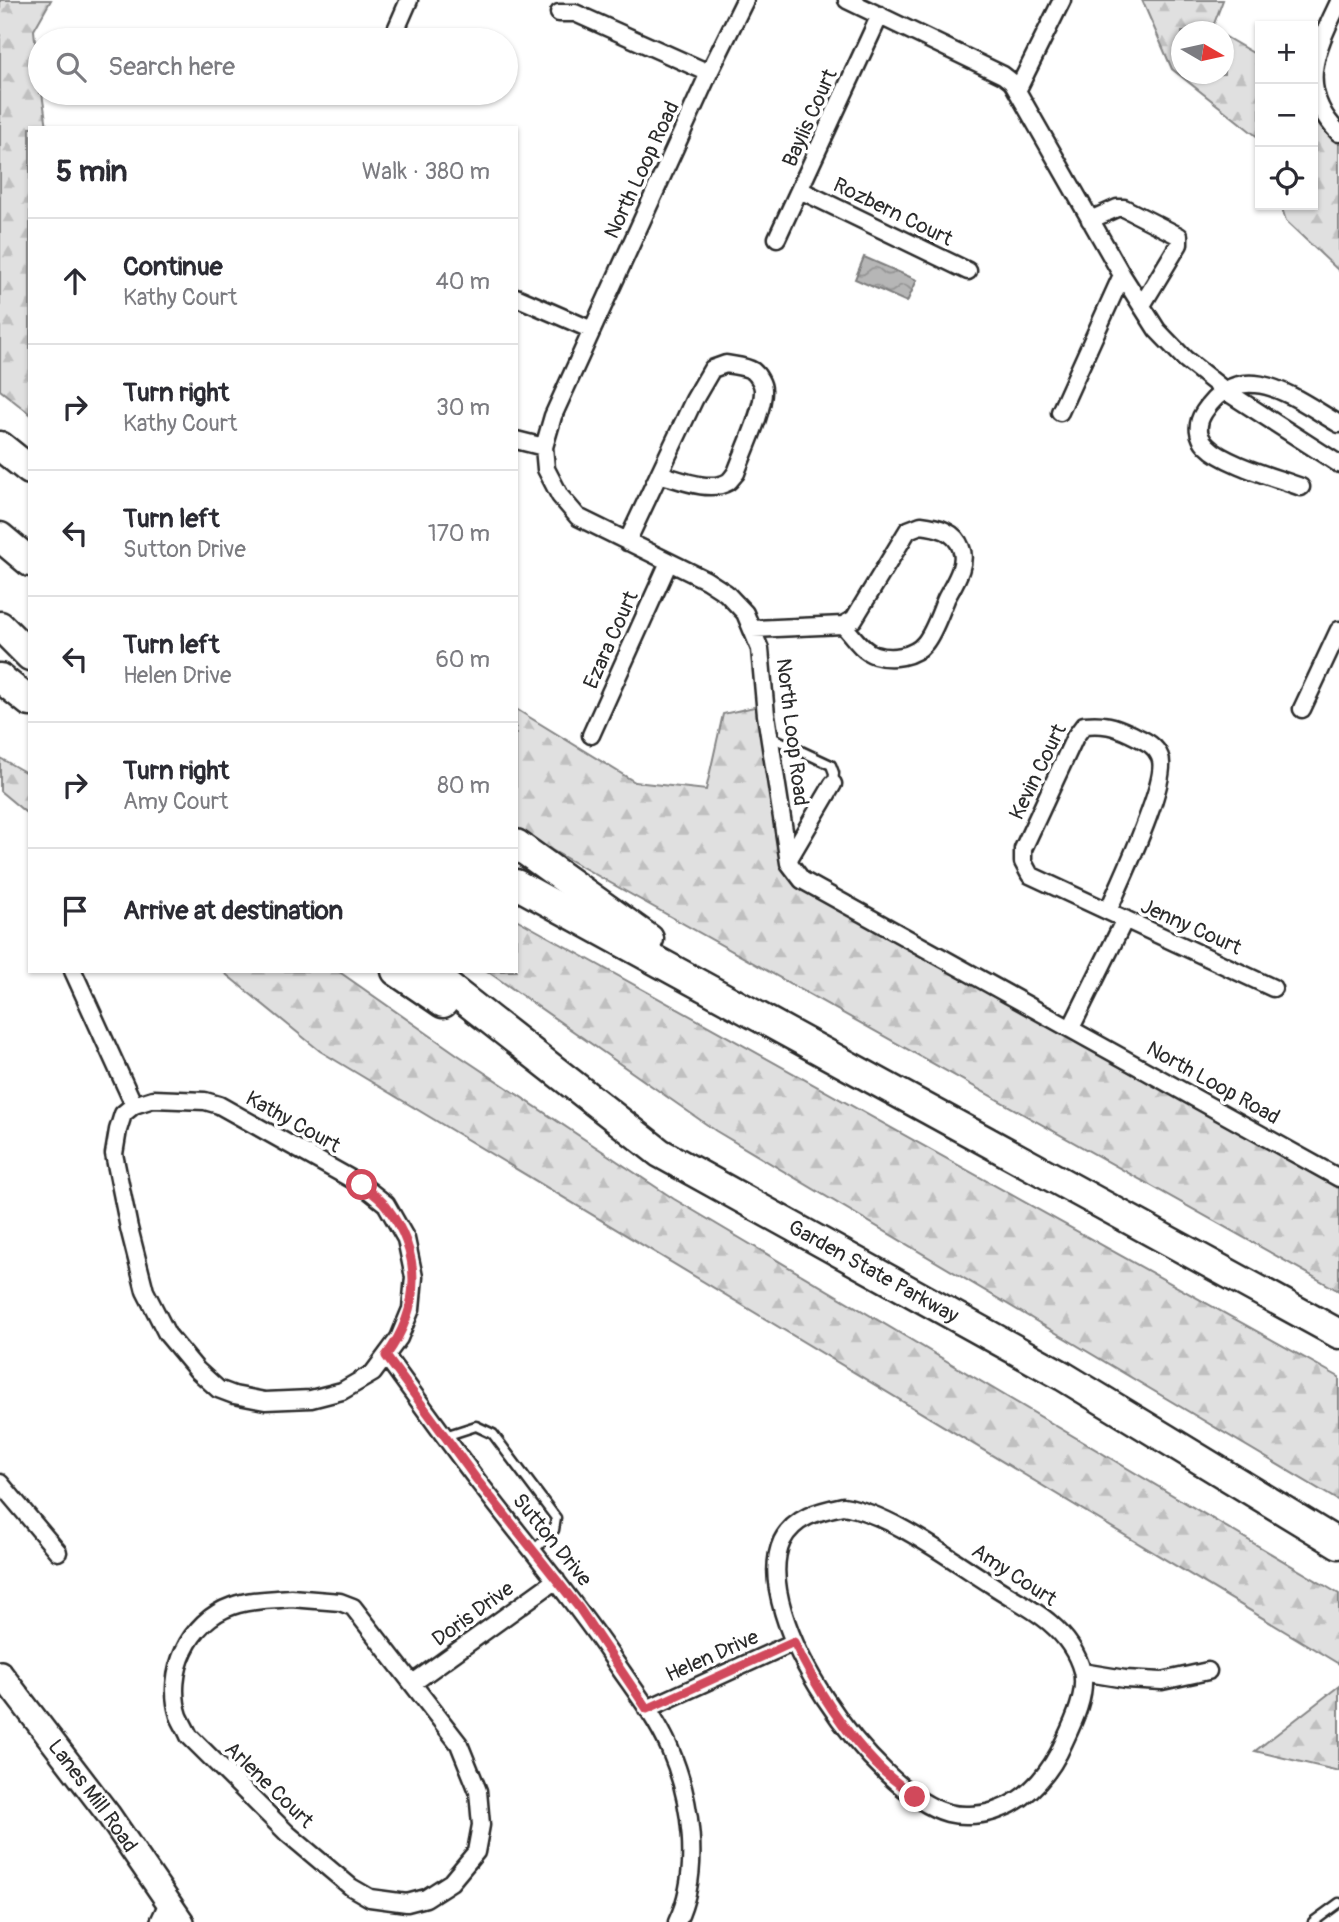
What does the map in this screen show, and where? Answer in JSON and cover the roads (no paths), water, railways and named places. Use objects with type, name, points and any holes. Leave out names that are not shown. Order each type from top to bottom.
[{"type":"highway","points":[[0,446],[28,468]]},
{"type":"highway","points":[[0,537],[28,560]]},
{"type":"highway","points":[[0,626],[28,654]]},
{"type":"highway","points":[[0,678],[28,700]]},
{"type":"highway","points":[[518,845],[748,1010]]},
{"type":"highway","points":[[518,885],[1339,1334]]},
{"type":"highway","points":[[399,973],[660,1153]]},
{"type":"highway","name":"Garden State Parkway","points":[[431,973],[660,1153],[1063,1376],[1339,1544]]},
{"type":"main road","name":"Lanes Mill Road","points":[[0,1673],[108,1814],[163,1912],[182,1922]]},
{"type":"street","points":[[397,28],[409,0]]},
{"type":"street","name":"North Loop Road","points":[[745,0],[553,415],[544,447],[546,469],[559,496],[578,517],[706,580],[726,593],[745,613],[760,649],[769,736],[789,863],[802,880],[1339,1178]]},
{"type":"street","points":[[847,0],[1003,75],[1012,82],[1122,275],[1157,330],[1185,359],[1224,390],[1339,464]]},
{"type":"street","points":[[1017,91],[1062,0]]},
{"type":"street","points":[[1339,2],[1318,45],[1313,72],[1314,89],[1321,109],[1339,133]]},
{"type":"street","points":[[559,13],[575,13],[709,74]]},
{"type":"street","name":"Baylis Court","points":[[777,239],[880,15]]},
{"type":"street","name":"Rozbern Court","points":[[800,190],[968,271]]},
{"type":"street","points":[[1090,220],[1117,208],[1124,208],[1179,236],[1179,244],[1142,305]]},
{"type":"street","points":[[1060,412],[1122,275]]},
{"type":"street","points":[[518,298],[592,330]]},
{"type":"street","points":[[627,542],[659,474],[694,400],[712,369],[726,364],[752,372],[761,382],[762,402],[736,473],[728,482],[702,485],[659,474]]},
{"type":"street","points":[[1301,487],[1245,467],[1210,449],[1200,438],[1198,425],[1204,412],[1224,390],[1242,383],[1276,387],[1339,424]]},
{"type":"street","points":[[518,440],[544,447]]},
{"type":"street","points":[[752,629],[843,625],[854,618],[908,530],[922,525],[936,527],[954,535],[962,550],[962,566],[925,643],[914,653],[899,657],[874,654],[843,625]]},
{"type":"street","name":"Ezara Court","points":[[591,735],[669,562]]},
{"type":"street","points":[[1303,709],[1339,630]]},
{"type":"street","name":"Kevin Court","points":[[1108,911],[1146,822],[1161,772],[1161,759],[1152,745],[1113,725],[1101,723],[1084,725],[1074,737],[1023,849],[1023,862],[1030,874],[1108,911],[1125,919]]},
{"type":"street","points":[[789,863],[833,784]]},
{"type":"street","name":"Jenny Court","points":[[1070,1028],[1125,919],[1273,988]]},
{"type":"street","points":[[74,973],[134,1105]]},
{"type":"street","name":"Kathy Court","points":[[153,1099],[205,1101],[219,1105],[362,1185],[386,1204],[406,1238],[414,1277],[411,1309],[398,1338],[373,1373],[342,1391],[311,1399],[265,1401],[219,1389],[197,1370],[167,1335],[145,1291],[129,1228],[114,1154],[123,1114],[134,1105],[153,1099]]},
{"type":"street","name":"Sutton Drive","points":[[386,1356],[579,1608],[669,1745],[689,1820],[691,1866],[687,1903],[677,1922]]},
{"type":"street","points":[[0,1483],[58,1552]]},
{"type":"street","name":"Amy Court","points":[[844,1506],[862,1509],[916,1537],[1050,1623],[1071,1646],[1082,1672],[1081,1702],[1063,1745],[1045,1775],[1023,1797],[999,1809],[973,1814],[950,1814],[915,1797],[878,1767],[811,1677],[794,1642],[775,1586],[776,1559],[783,1540],[797,1522],[818,1511],[844,1506]]},
{"type":"street","name":"Doris Drive","points":[[413,1682],[556,1580]]},
{"type":"street","name":"Arlene Court","points":[[291,1598],[340,1602],[353,1607],[413,1682],[459,1744],[478,1791],[481,1825],[476,1852],[452,1882],[425,1898],[407,1903],[370,1898],[351,1887],[288,1834],[189,1736],[179,1717],[175,1692],[177,1670],[187,1642],[208,1619],[230,1606],[249,1601],[291,1598]]},
{"type":"street","name":"Helen Drive","points":[[647,1709],[794,1642]]},
{"type":"street","points":[[1082,1672],[1125,1679],[1162,1681],[1208,1671]]},
{"type":"lane","points":[[769,736],[831,765],[833,784]]},
{"type":"lane","points":[[445,1436],[476,1426],[494,1434],[556,1518],[554,1530],[533,1551]]},
{"type":"lane","points":[[1312,1922],[1339,1903]]},
{"type":"water","points":[[864,257],[917,280],[907,302],[855,279]]}]
